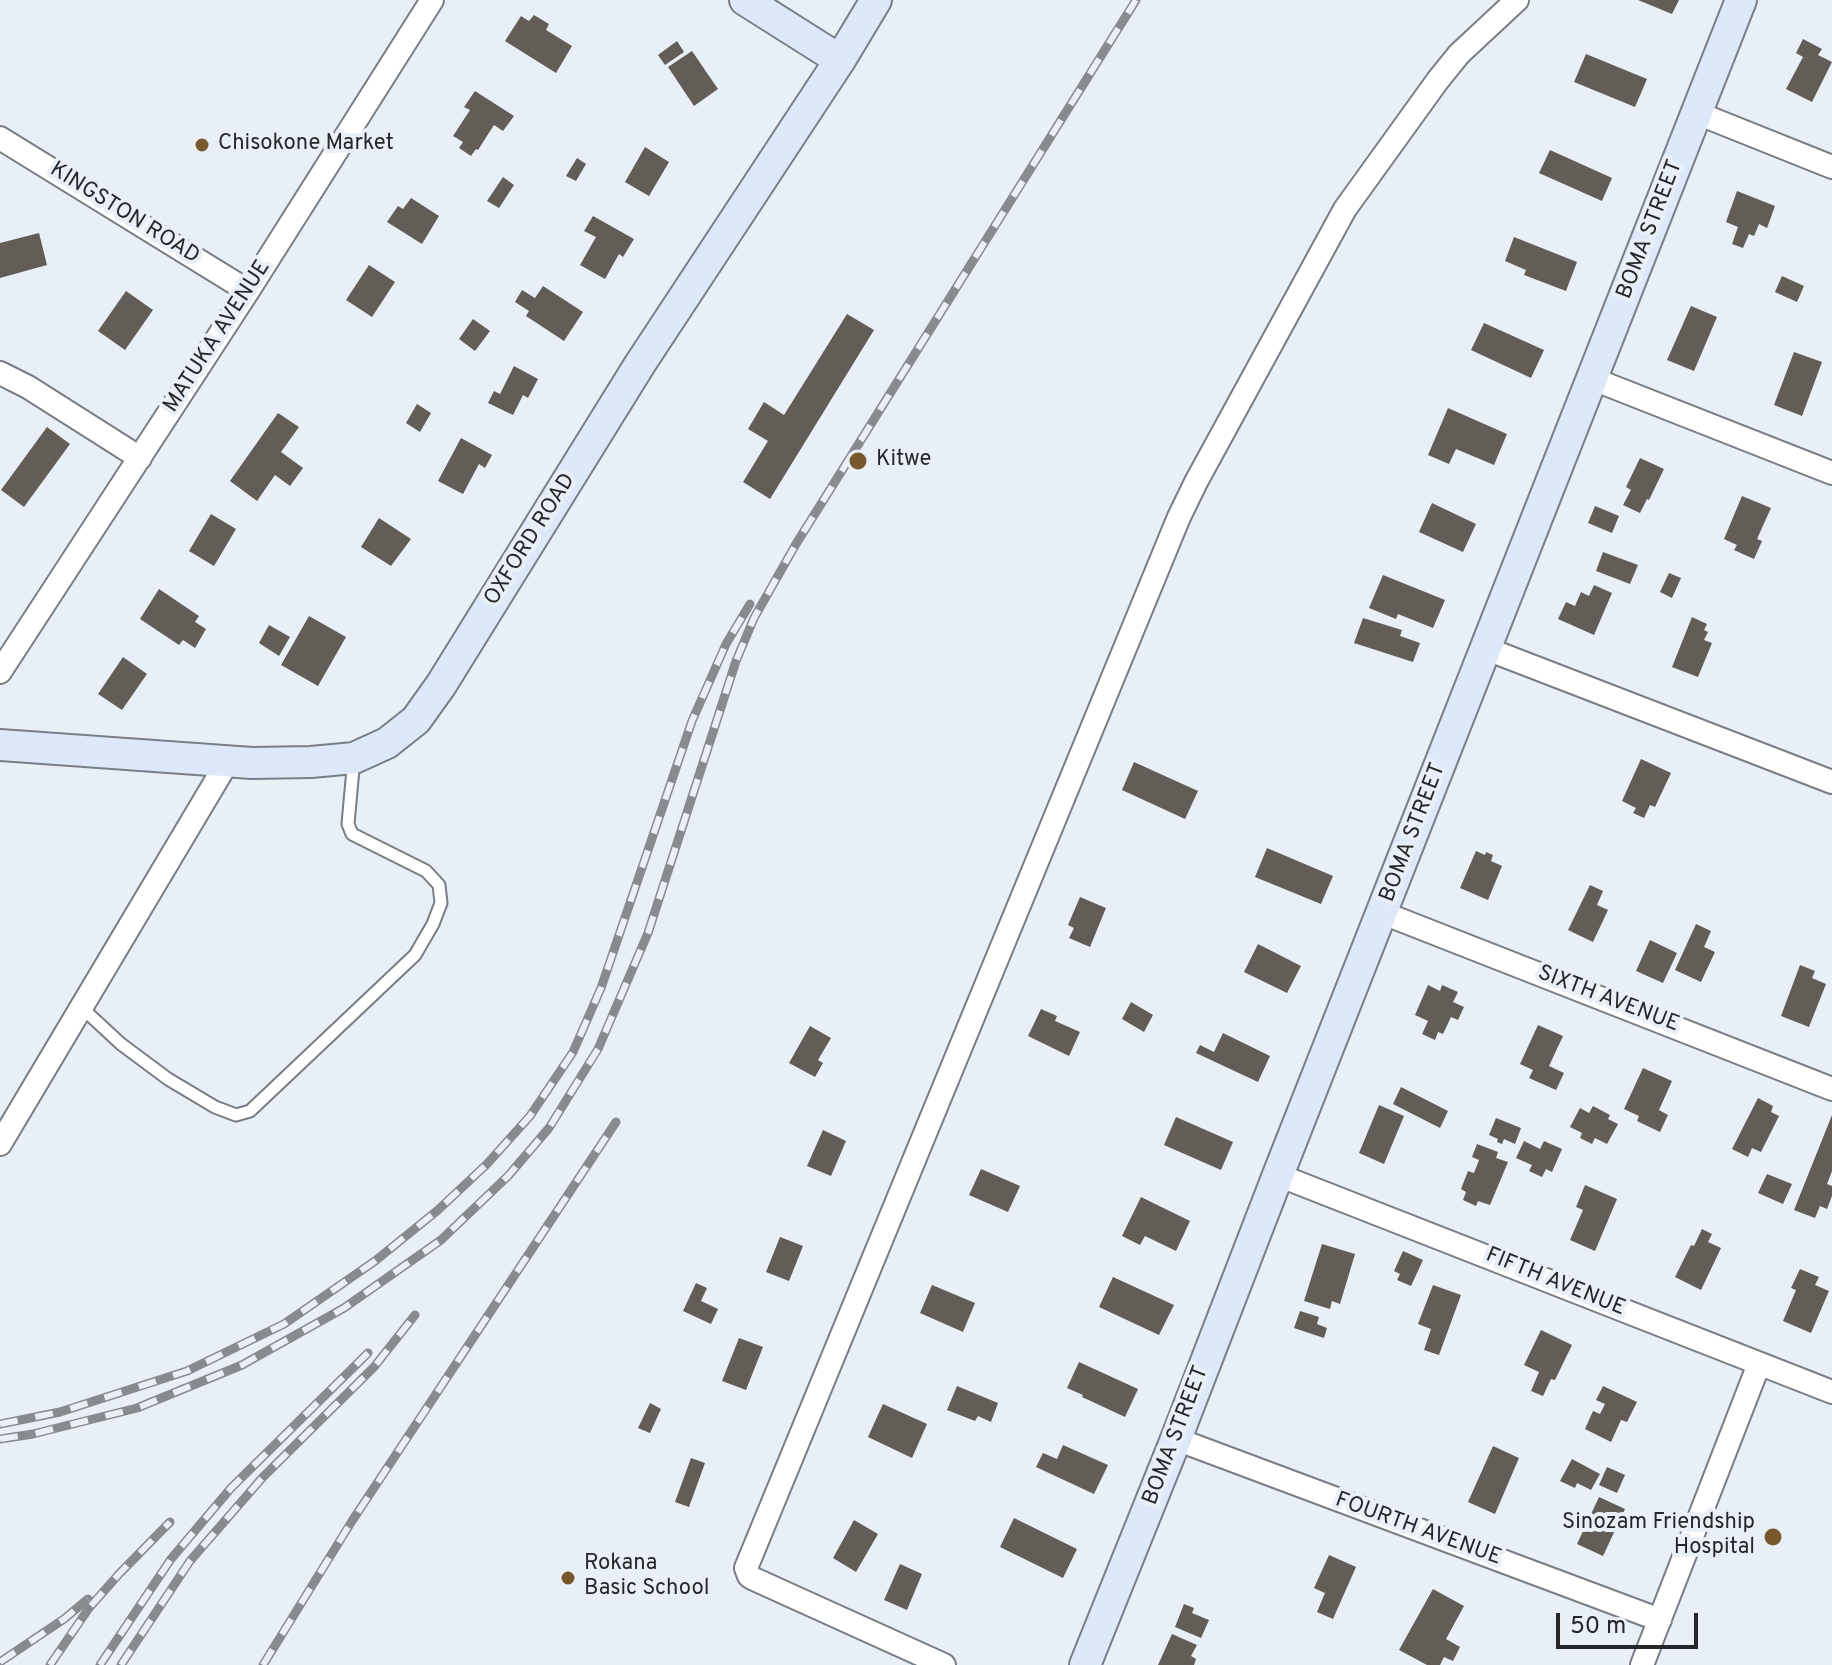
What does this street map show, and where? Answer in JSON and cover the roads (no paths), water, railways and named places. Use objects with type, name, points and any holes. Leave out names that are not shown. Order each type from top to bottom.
[{"type":"street","name":"MATUKA AVENUE","points":[[0,672],[248,291],[432,0]]},
{"type":"street","points":[[745,0],[840,60]]},
{"type":"street","name":"OXFORD ROAD","points":[[0,745],[228,761],[311,762],[354,758],[387,743],[416,720],[441,685],[640,364],[840,60],[876,0]]},
{"type":"street","points":[[944,1665],[754,1579],[746,1568],[1196,482],[1345,209],[1459,54],[1517,0]]},
{"type":"street","name":"BOMA STREET","points":[[1085,1665],[1741,0]]},
{"type":"street","points":[[1697,113],[1832,167]]},
{"type":"street","name":"KINGSTON ROAD","points":[[0,138],[248,291]]},
{"type":"street","points":[[0,373],[51,401],[140,458]]},
{"type":"street","points":[[1593,379],[1832,473]]},
{"type":"street","points":[[1487,649],[1832,782]]},
{"type":"street","points":[[0,1144],[228,761]]},
{"type":"street","name":"SIXTH AVENUE","points":[[1383,913],[1832,1089]]},
{"type":"street","name":"FIFTH AVENUE","points":[[1278,1175],[1832,1392]]},
{"type":"street","points":[[1642,1665],[1759,1364]]},
{"type":"street","name":"FOURTH AVENUE","points":[[1176,1439],[1660,1620]]},
{"type":"lane","points":[[81,1007],[121,1044],[168,1079],[215,1107],[236,1115],[250,1111],[415,955],[441,903],[439,885],[426,871],[352,834],[348,824],[354,758]]},
{"type":"railway","points":[[0,1439],[33,1434],[137,1408],[242,1365],[344,1308],[441,1240],[508,1176],[549,1128],[598,1049],[648,933],[736,661],[754,618],[796,544],[1136,0]]},
{"type":"railway","points":[[0,1424],[60,1412],[187,1371],[284,1324],[375,1261],[438,1210],[487,1164],[530,1116],[573,1052],[601,988],[692,721],[726,644],[750,604]]},
{"type":"railway","points":[[263,1665],[352,1521],[616,1122]]},
{"type":"railway","points":[[121,1665],[190,1561],[263,1477],[374,1367],[415,1315]]},
{"type":"railway","points":[[100,1665],[171,1559],[231,1488],[368,1353]]},
{"type":"railway","points":[[50,1665],[89,1608],[170,1522]]},
{"type":"railway","points":[[0,1662],[88,1599]]},
{"type":"place","name":"Chisokone Market","points":[[202,145]]},
{"type":"place","name":"Kitwe","points":[[858,461]]},
{"type":"place","name":"Sinozam Friendship Hospital","points":[[1773,1537]]},
{"type":"place","name":"Rokana Basic School","points":[[568,1578]]}]
